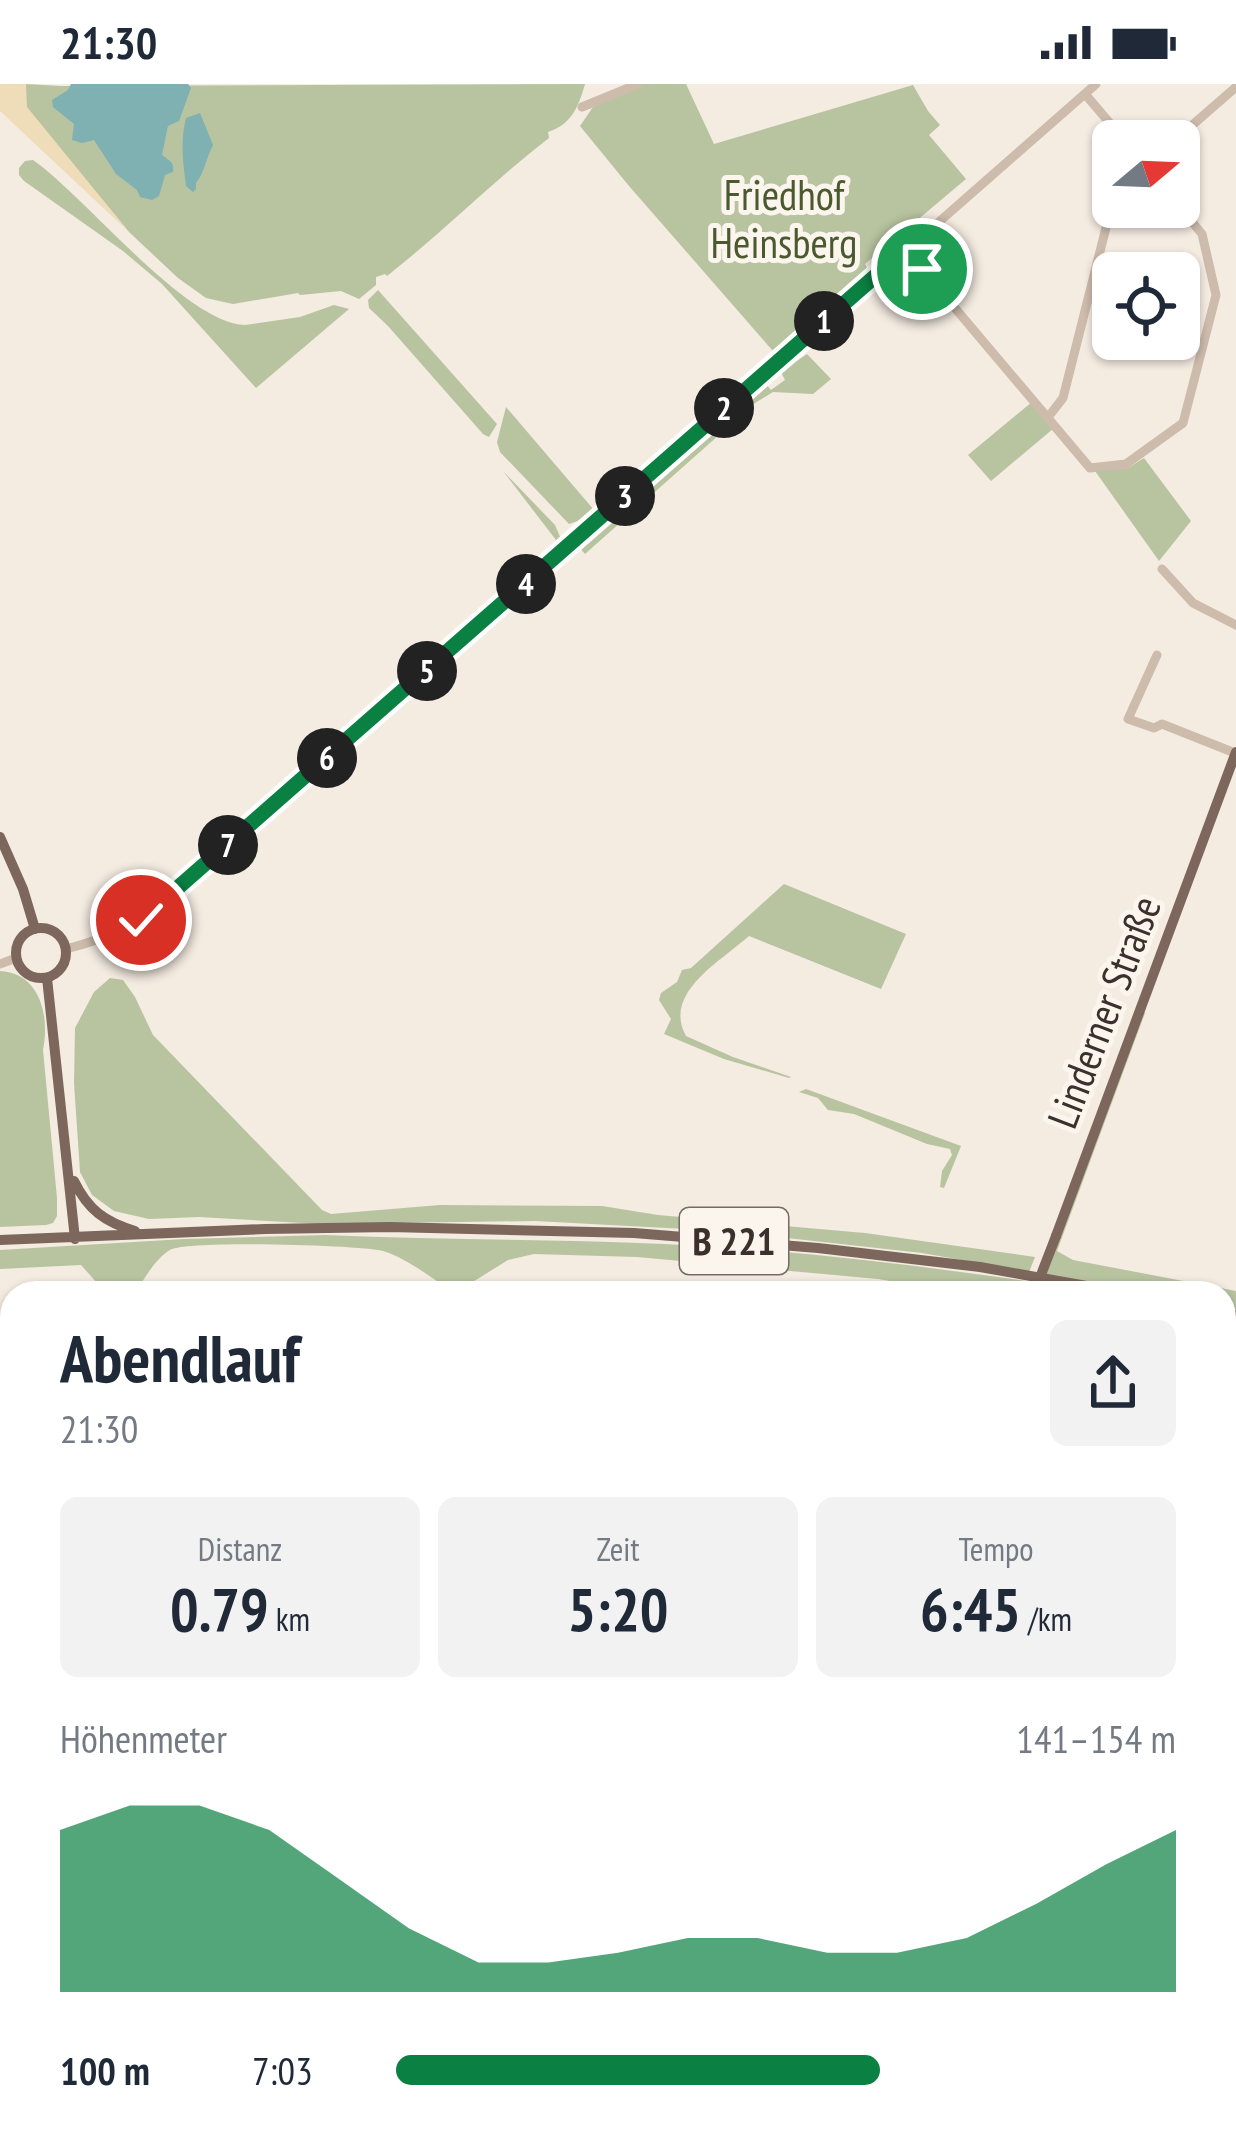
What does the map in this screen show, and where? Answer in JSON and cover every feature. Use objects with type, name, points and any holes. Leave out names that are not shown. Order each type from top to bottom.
[{"type":"main road","name":"Linderner Straße","points":[[1039,1281],[1236,752]]},
{"type":"main road","points":[[0,837],[35,929]]},
{"type":"main road","points":[[35,929],[53,931],[66,949],[61,970],[46,978],[26,974],[16,958],[19,941],[35,929]]},
{"type":"main road","points":[[46,978],[75,1239]]},
{"type":"main road","points":[[68,1170],[80,1196],[107,1222],[150,1235]]},
{"type":"main road","name":"B 221","points":[[0,1240],[391,1227],[634,1233],[818,1248],[1059,1281]]},
{"type":"street","points":[[582,106],[638,84]]},
{"type":"street","points":[[66,949],[113,935],[156,909],[1096,84]]},
{"type":"street","points":[[1198,120],[1236,87]]},
{"type":"street","points":[[1084,94],[1107,120]]},
{"type":"street","points":[[1049,416],[1063,398],[1106,228]]},
{"type":"street","points":[[905,250],[1090,467],[1126,464],[1183,423],[1216,295],[1197,228]]},
{"type":"street","points":[[1162,569],[1193,602],[1236,625]]},
{"type":"street","name":"Linderner Straße","points":[[1157,655],[1128,719],[1154,728],[1162,724],[1236,752]]},
{"type":"street","points":[[0,964],[16,958]]},
{"type":"green space","points":[[26,84],[585,84],[573,114],[563,125],[548,132],[549,138],[387,276],[376,277],[376,285],[359,299],[341,291],[233,304],[206,298],[129,232],[26,107]]},
{"type":"green space","name":"Friedhof Heinsberg","points":[[642,84],[686,84],[714,144],[913,85],[940,125],[929,135],[966,179],[865,264],[864,280],[618,494],[589,517],[569,524],[500,452],[497,442],[506,407],[594,510],[773,351],[580,126],[593,107]]},
{"type":"green space","points":[[33,160],[165,281],[221,319],[245,325],[300,317],[334,305],[349,309],[256,388],[162,284],[24,181],[19,168]]},
{"type":"green space","points":[[378,290],[497,424],[489,437],[369,308],[368,300]]},
{"type":"green space","points":[[807,354],[831,379],[813,394],[773,392],[755,403],[585,554],[579,547],[753,394],[579,543],[781,367],[765,383],[771,390],[785,380],[781,372]]},
{"type":"green space","points":[[1032,402],[1054,428],[991,481],[968,455]]},
{"type":"green space","points":[[1144,458],[1191,521],[1159,561],[1095,471],[1128,468]]},
{"type":"green space","points":[[503,471],[555,525],[561,539],[557,547],[151,909],[107,933],[556,540]]},
{"type":"green space","points":[[784,884],[906,934],[881,989],[749,936],[698,979],[682,1006],[686,1036],[789,1078],[724,1059],[664,1034],[671,1019],[659,1000],[682,970],[691,968]]},
{"type":"green space","points":[[0,971],[25,979],[43,1011],[57,1198],[57,1216],[46,1225],[0,1227]]},
{"type":"green space","points":[[110,978],[123,980],[153,1035],[331,1214],[440,1205],[602,1206],[865,1233],[1035,1257],[1029,1272],[922,1253],[723,1231],[535,1221],[320,1224],[149,1219],[114,1211],[92,1195],[80,1172],[74,1083],[75,1028],[94,992]]},
{"type":"green space","points":[[1142,1011],[1057,1251],[1073,1260],[1183,1281],[1078,1281],[1044,1274]]},
{"type":"green space","points":[[806,1089],[961,1146],[944,1188],[940,1187],[942,1171],[952,1155],[950,1149],[854,1114],[828,1110],[818,1098],[799,1092]]},
{"type":"green space","points":[[326,1235],[709,1246],[1026,1281],[890,1281],[637,1257],[534,1254],[508,1260],[474,1281],[437,1281],[383,1251],[274,1244],[170,1250],[143,1281],[95,1281],[81,1265],[0,1269],[0,1250]]},
{"type":"sand","points":[[0,84],[26,84],[27,107],[129,232],[0,111]]},
{"type":"water","points":[[71,84],[188,84],[191,88],[179,121],[168,126],[162,155],[173,172],[165,175],[159,196],[152,200],[140,197],[116,174],[94,140],[72,140],[74,124],[53,107],[52,100]]},
{"type":"water","points":[[200,113],[213,145],[193,192],[186,186],[183,136],[186,118]]},
{"type":"route","points":[[141,920],[905,250],[922,269]]}]
